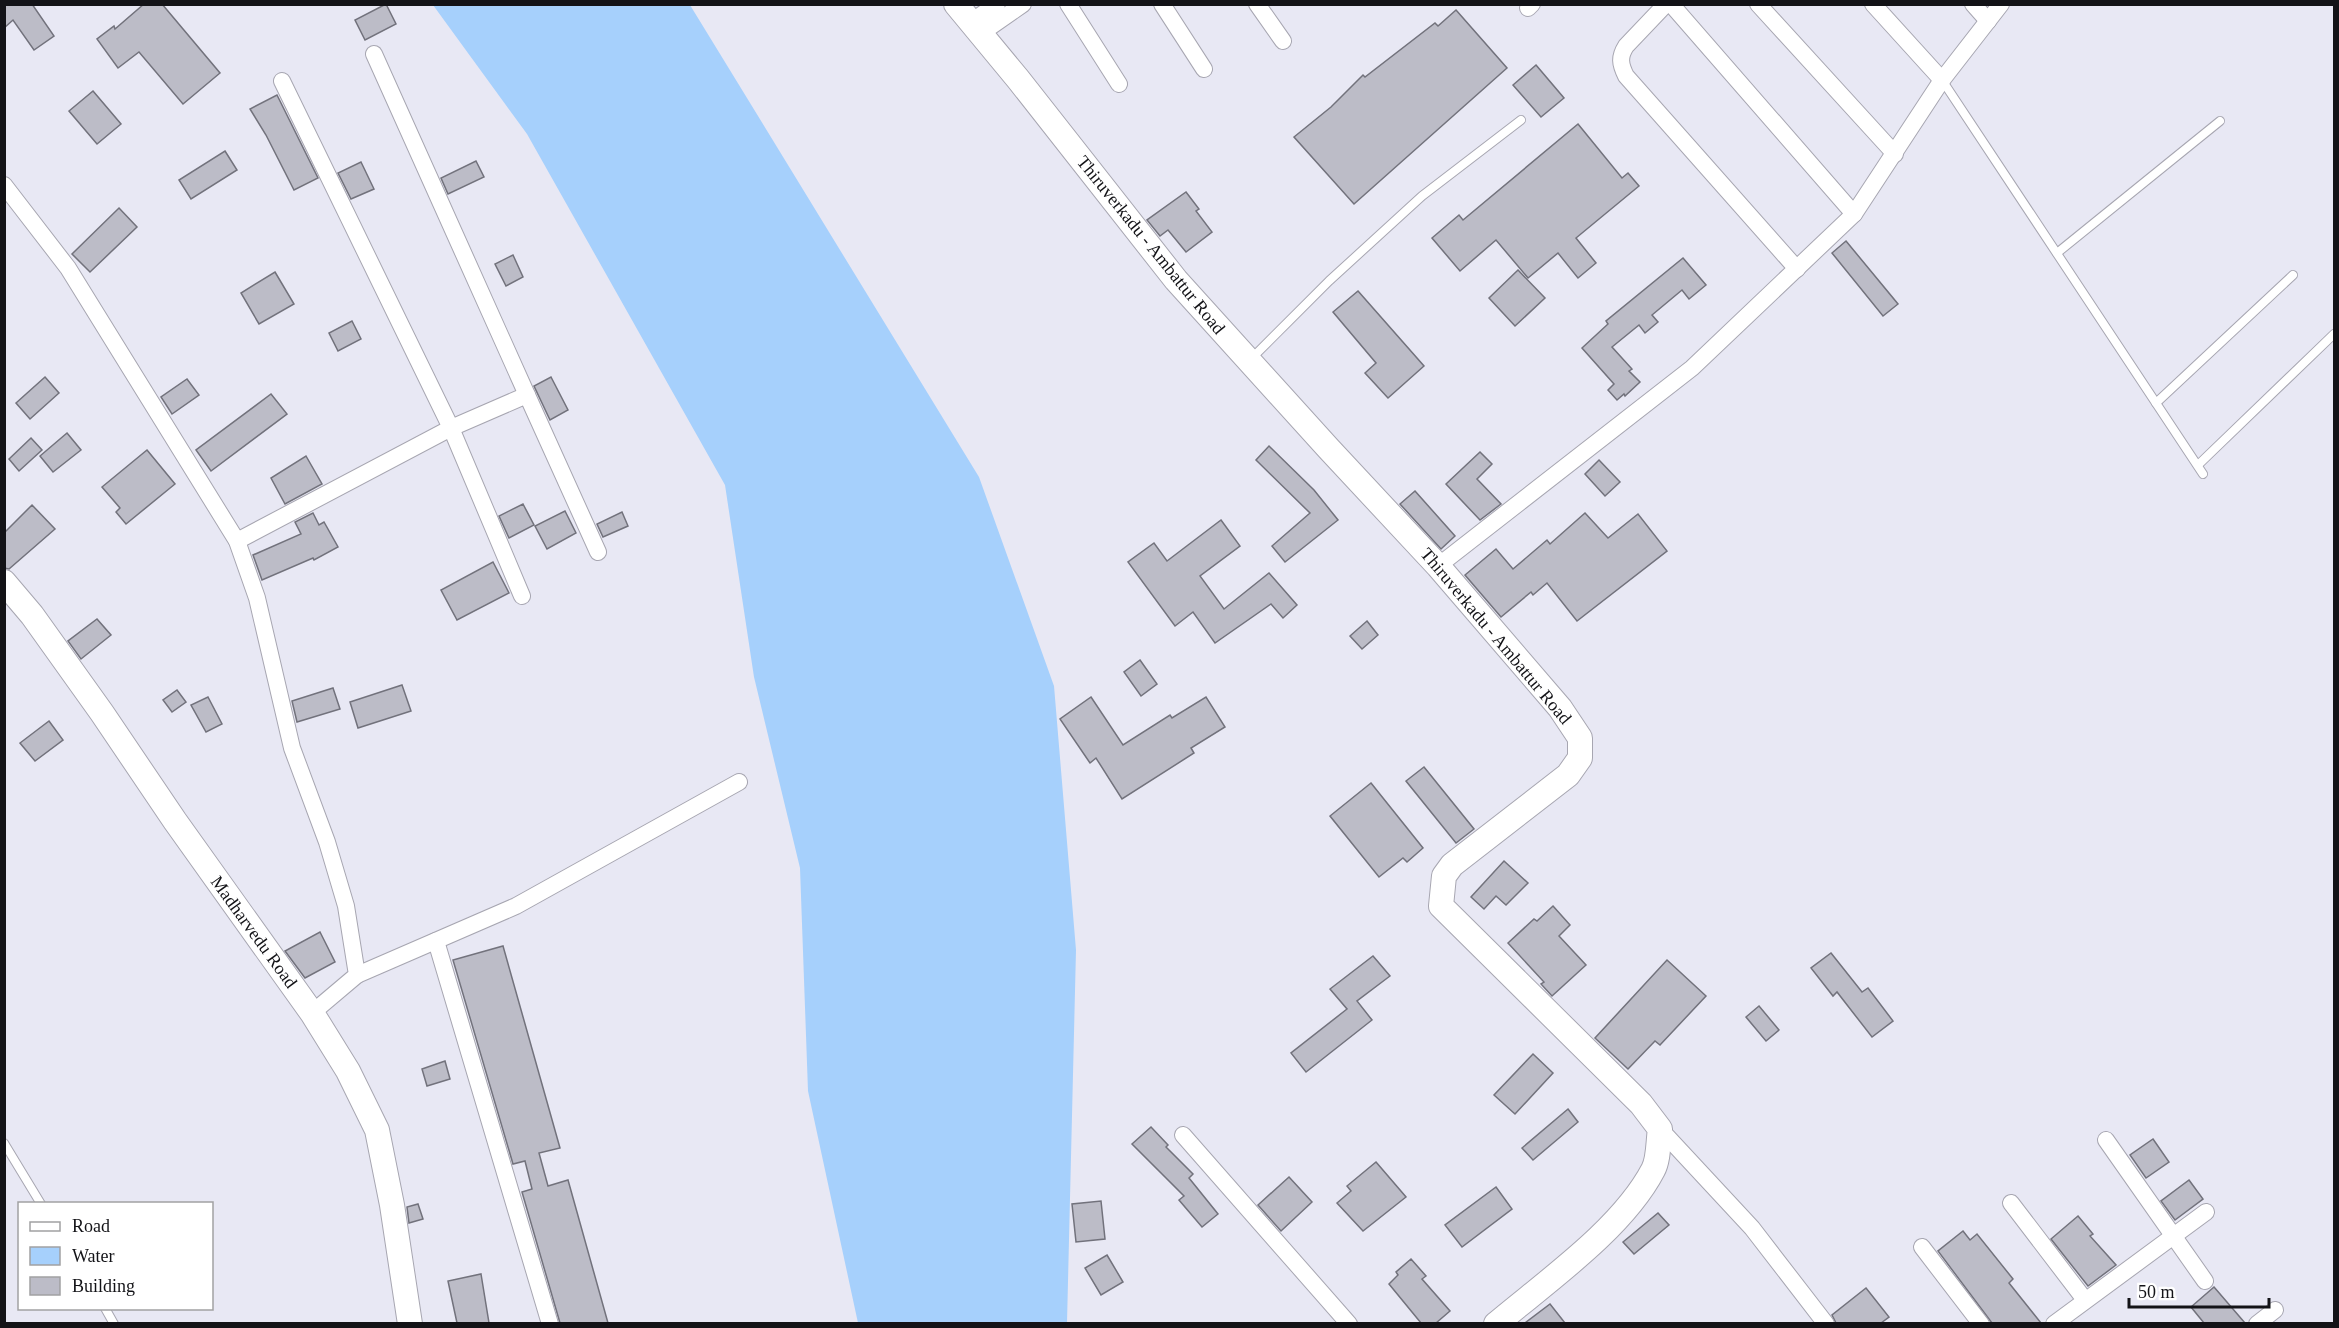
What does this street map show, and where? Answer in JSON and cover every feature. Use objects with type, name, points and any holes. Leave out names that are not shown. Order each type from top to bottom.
[{"type":"main road","name":"Thiruverkadu - Ambattur Road","points":[[969,20],[1176,280],[1438,566],[1560,708],[1580,738],[1580,758],[1568,775],[1452,865],[1444,876],[1441,906],[1641,1104],[1660,1129]]},
{"type":"main road","name":"Madharvedu Road","points":[[4,582],[39,624],[175,821],[312,1013],[348,1071],[376,1130],[392,1205],[410,1323]]},
{"type":"main road","points":[[1497,1323],[1603,1233],[1638,1194],[1655,1167],[1660,1129]]},
{"type":"street","points":[[969,20],[997,4]]},
{"type":"street","points":[[969,20],[1023,4]]},
{"type":"street","points":[[1068,4],[1119,84]]},
{"type":"street","points":[[1162,4],[1204,69]]},
{"type":"street","points":[[1257,4],[1283,41]]},
{"type":"street","points":[[1666,4],[1626,46],[1620,65],[1626,76],[1797,269]]},
{"type":"street","points":[[1671,4],[1854,214]]},
{"type":"street","points":[[1758,4],[1894,154]]},
{"type":"street","points":[[1873,4],[1942,80]]},
{"type":"street","points":[[1973,4],[1988,21]]},
{"type":"street","points":[[1438,566],[1692,368],[1854,214],[1942,80],[2001,4]]},
{"type":"street","points":[[374,54],[598,552]]},
{"type":"street","points":[[282,81],[451,428],[522,596]]},
{"type":"street","points":[[4,185],[68,268],[237,541],[257,598],[292,748],[327,842],[346,906],[357,975]]},
{"type":"street","points":[[237,541],[451,428],[527,395]]},
{"type":"street","points":[[312,1013],[357,975],[516,906],[739,782]]},
{"type":"street","points":[[436,940],[550,1323]]},
{"type":"street","points":[[1660,1129],[1752,1228],[1826,1323]]},
{"type":"street","points":[[1183,1135],[1349,1323]]},
{"type":"street","points":[[2106,1140],[2205,1281]]},
{"type":"street","points":[[2011,1203],[2085,1300]]},
{"type":"street","points":[[2054,1323],[2206,1212]]},
{"type":"street","points":[[1922,1247],[1981,1323]]},
{"type":"street","points":[[2257,1323],[2275,1310]]},
{"type":"lane","points":[[1942,80],[2204,474]]},
{"type":"lane","points":[[1249,361],[1329,281],[1422,196],[1521,120]]},
{"type":"lane","points":[[2057,253],[2220,121]]},
{"type":"lane","points":[[2156,403],[2293,275]]},
{"type":"lane","points":[[2198,465],[2334,334]]},
{"type":"lane","points":[[4,1143],[40,1202]]},
{"type":"lane","points":[[106,1310],[114,1323]]},
{"type":"water","points":[[433,5],[690,5],[979,477],[1054,686],[1076,950],[1067,1323],[858,1323],[808,1091],[800,868],[754,677],[725,485],[527,134]]},
{"type":"building","points":[[4,4],[32,4],[54,36],[34,50],[13,20],[4,28]]},
{"type":"building","points":[[144,4],[162,4],[220,73],[183,104],[139,52],[118,68],[97,39],[114,26],[115,29]]},
{"type":"building","points":[[386,4],[396,24],[365,40],[355,20]]},
{"type":"building","points":[[1456,10],[1507,68],[1354,204],[1294,137],[1331,107],[1363,75],[1365,77],[1435,23],[1438,26]]},
{"type":"building","points":[[1536,65],[1564,98],[1541,117],[1513,85]]},
{"type":"building","points":[[93,91],[121,124],[97,144],[69,111]]},
{"type":"building","points":[[277,95],[318,178],[294,190],[250,109]]},
{"type":"building","points":[[1578,124],[1622,178],[1628,173],[1639,186],[1576,238],[1596,263],[1578,278],[1558,253],[1528,278],[1496,240],[1460,271],[1432,238],[1459,215],[1463,220]]},
{"type":"building","points":[[225,151],[237,170],[191,199],[179,180]]},
{"type":"building","points":[[476,161],[484,177],[448,194],[441,178]]},
{"type":"building","points":[[361,162],[374,189],[351,199],[338,173]]},
{"type":"building","points":[[1186,192],[1199,209],[1196,211],[1212,232],[1186,252],[1168,230],[1160,236],[1147,220]]},
{"type":"building","points":[[119,208],[137,227],[90,272],[72,254]]},
{"type":"building","points":[[1846,241],[1898,304],[1883,316],[1832,253]]},
{"type":"building","points":[[513,255],[523,277],[506,286],[495,264]]},
{"type":"building","points":[[1683,258],[1706,285],[1689,299],[1682,290],[1652,315],[1658,322],[1645,333],[1639,325],[1612,347],[1632,369],[1629,371],[1640,382],[1617,400],[1608,390],[1614,384],[1582,348],[1608,324],[1606,321]]},
{"type":"building","points":[[1518,270],[1545,298],[1515,326],[1489,298]]},
{"type":"building","points":[[275,272],[294,304],[259,324],[241,293]]},
{"type":"building","points":[[1358,291],[1424,366],[1388,398],[1365,373],[1376,363],[1333,312]]},
{"type":"building","points":[[352,321],[361,339],[338,351],[329,333]]},
{"type":"building","points":[[45,377],[59,393],[30,419],[16,403]]},
{"type":"building","points":[[551,377],[568,410],[550,420],[534,386]]},
{"type":"building","points":[[187,379],[199,395],[172,414],[161,397]]},
{"type":"building","points":[[271,394],[287,414],[211,471],[196,450]]},
{"type":"building","points":[[67,433],[81,450],[53,472],[40,456]]},
{"type":"building","points":[[31,438],[42,450],[19,471],[9,459]]},
{"type":"building","points":[[1269,446],[1314,490],[1338,520],[1285,562],[1272,546],[1310,513],[1256,460]]},
{"type":"building","points":[[147,450],[175,484],[126,524],[116,512],[120,508],[102,487]]},
{"type":"building","points":[[1480,452],[1492,464],[1477,479],[1501,504],[1480,520],[1446,484]]},
{"type":"building","points":[[306,456],[322,484],[285,504],[271,478]]},
{"type":"building","points":[[1599,460],[1620,482],[1605,496],[1585,474]]},
{"type":"building","points":[[1415,491],[1455,536],[1441,549],[1400,504]]},
{"type":"building","points":[[523,504],[534,525],[509,538],[499,516]]},
{"type":"building","points":[[32,505],[55,529],[9,569],[4,568],[4,533]]},
{"type":"building","points":[[565,511],[576,533],[547,549],[535,526]]},
{"type":"building","points":[[622,512],[628,526],[603,537],[597,524]]},
{"type":"building","points":[[313,513],[319,525],[324,522],[338,547],[314,560],[313,558],[262,580],[253,555],[301,534],[295,522]]},
{"type":"building","points":[[1585,513],[1608,538],[1638,514],[1667,551],[1577,621],[1547,583],[1533,595],[1531,592],[1501,617],[1465,575],[1496,549],[1513,569],[1547,540],[1550,544]]},
{"type":"building","points":[[1221,520],[1240,546],[1200,576],[1224,609],[1269,573],[1297,605],[1283,618],[1271,604],[1215,643],[1193,612],[1175,626],[1128,562],[1154,543],[1167,561]]},
{"type":"building","points":[[493,562],[509,593],[457,620],[441,590]]},
{"type":"building","points":[[97,619],[111,635],[81,659],[68,641]]},
{"type":"building","points":[[1367,621],[1378,635],[1362,649],[1350,636]]},
{"type":"building","points":[[1140,660],[1157,684],[1141,696],[1124,672]]},
{"type":"building","points":[[402,685],[411,711],[358,728],[350,702]]},
{"type":"building","points":[[333,688],[340,709],[297,722],[292,701]]},
{"type":"building","points":[[177,690],[186,702],[172,712],[163,700]]},
{"type":"building","points":[[208,697],[222,724],[206,732],[191,705]]},
{"type":"building","points":[[1091,697],[1123,745],[1170,715],[1172,718],[1206,697],[1225,727],[1191,748],[1194,753],[1122,799],[1096,758],[1090,763],[1060,719]]},
{"type":"building","points":[[49,721],[63,740],[35,761],[20,743]]},
{"type":"building","points":[[1424,767],[1474,829],[1456,843],[1406,781]]},
{"type":"building","points":[[1371,783],[1423,848],[1407,862],[1403,858],[1379,877],[1330,816]]},
{"type":"building","points":[[1504,861],[1528,883],[1506,905],[1496,896],[1484,909],[1471,897]]},
{"type":"building","points":[[1553,906],[1570,925],[1559,936],[1586,965],[1552,996],[1541,984],[1544,982],[1508,943],[1534,919],[1537,921]]},
{"type":"building","points":[[320,932],[335,962],[305,978],[285,951]]},
{"type":"building","points":[[503,946],[560,1148],[539,1153],[548,1186],[568,1180],[608,1323],[560,1323],[522,1192],[532,1189],[525,1161],[513,1164],[453,960]]},
{"type":"building","points":[[1831,953],[1862,992],[1868,988],[1893,1021],[1872,1037],[1837,992],[1833,996],[1811,968]]},
{"type":"building","points":[[1373,956],[1390,976],[1357,1001],[1372,1020],[1306,1072],[1291,1053],[1347,1009],[1330,989]]},
{"type":"building","points":[[1667,960],[1706,996],[1660,1045],[1655,1041],[1628,1069],[1595,1038]]},
{"type":"building","points":[[1759,1006],[1779,1030],[1766,1041],[1746,1017]]},
{"type":"building","points":[[1533,1054],[1553,1073],[1515,1114],[1494,1095]]},
{"type":"building","points":[[445,1061],[450,1079],[427,1086],[422,1069]]},
{"type":"building","points":[[1568,1109],[1578,1122],[1533,1160],[1522,1148]]},
{"type":"building","points":[[1151,1127],[1168,1145],[1166,1147],[1193,1174],[1189,1178],[1218,1214],[1202,1227],[1179,1200],[1184,1196],[1132,1144]]},
{"type":"building","points":[[2153,1139],[2169,1162],[2146,1178],[2130,1155]]},
{"type":"building","points":[[1376,1162],[1406,1197],[1363,1231],[1337,1203],[1351,1191],[1347,1186]]},
{"type":"building","points":[[1289,1177],[1312,1202],[1281,1231],[1258,1205]]},
{"type":"building","points":[[2189,1180],[2203,1199],[2175,1220],[2161,1201]]},
{"type":"building","points":[[1496,1187],[1512,1209],[1462,1247],[1445,1225]]},
{"type":"building","points":[[1101,1201],[1105,1239],[1076,1242],[1072,1204]]},
{"type":"building","points":[[418,1204],[423,1219],[409,1223],[407,1207]]},
{"type":"building","points":[[1658,1213],[1669,1225],[1634,1254],[1623,1242]]},
{"type":"building","points":[[2078,1216],[2093,1234],[2090,1236],[2116,1265],[2088,1286],[2051,1239]]},
{"type":"building","points":[[1963,1231],[1970,1240],[1977,1234],[2013,1279],[2009,1283],[2041,1323],[1992,1323],[1938,1251]]},
{"type":"building","points":[[1107,1255],[1123,1282],[1101,1295],[1085,1268]]},
{"type":"building","points":[[1411,1259],[1426,1276],[1422,1279],[1450,1311],[1436,1323],[1421,1323],[1389,1284],[1398,1275],[1396,1272]]},
{"type":"building","points":[[481,1274],[489,1323],[457,1323],[448,1281]]},
{"type":"building","points":[[2214,1287],[2245,1323],[2204,1323],[2191,1307]]},
{"type":"building","points":[[1866,1288],[1889,1317],[1881,1323],[1836,1323],[1832,1315]]},
{"type":"building","points":[[1550,1304],[1565,1323],[1525,1323]]}]
